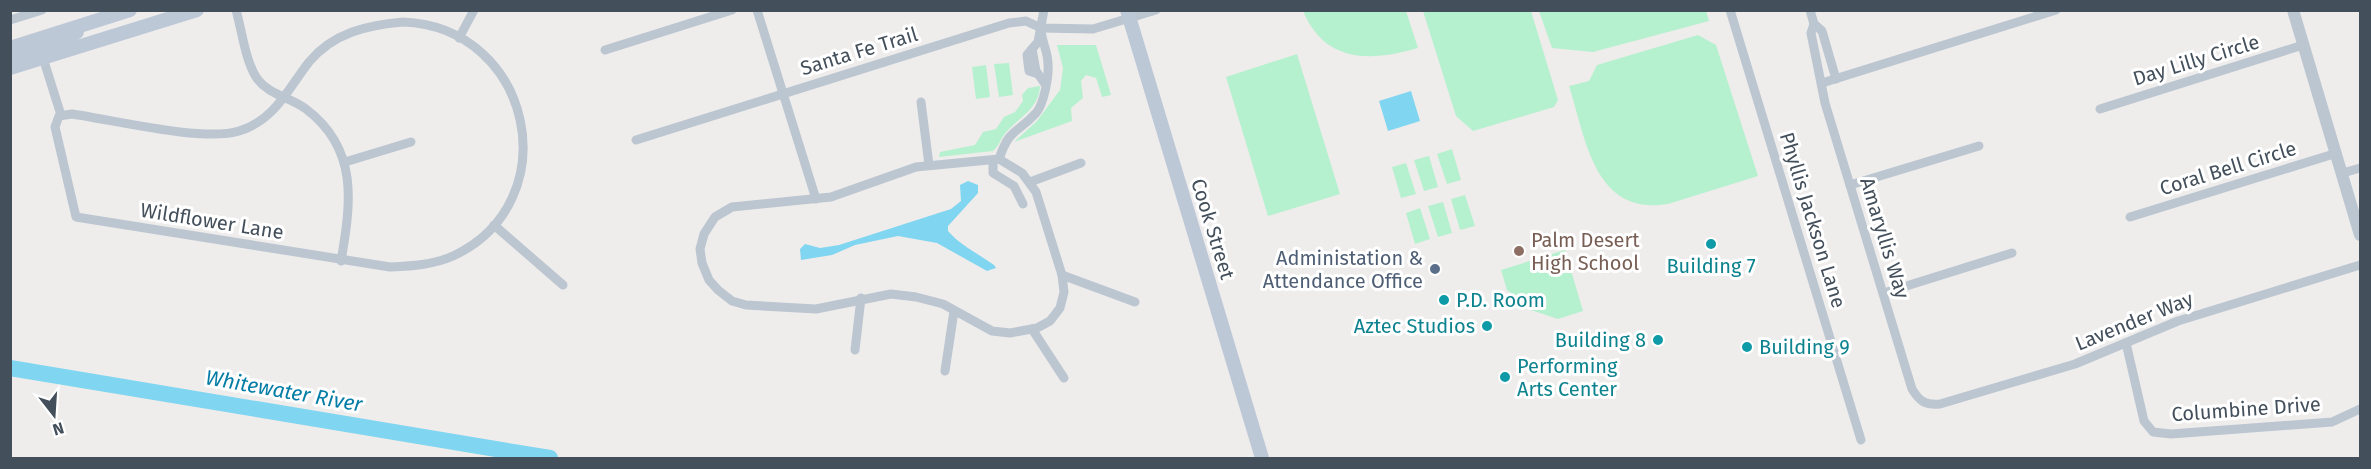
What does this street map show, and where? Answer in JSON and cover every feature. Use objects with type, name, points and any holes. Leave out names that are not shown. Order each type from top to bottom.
[{"type":"main road","points":[[10,48],[130,10]]},
{"type":"main road","points":[[10,68],[197,10]]},
{"type":"main road","name":"Cook Street","points":[[1128,15],[1262,459]]},
{"type":"main road","points":[[10,58],[58,44],[91,23]]},
{"type":"street","points":[[10,20],[42,10]]},
{"type":"street","points":[[236,10],[256,77],[267,88],[284,99],[305,108],[328,133],[345,162],[350,195],[342,261]]},
{"type":"street","points":[[459,38],[474,10]]},
{"type":"street","points":[[605,50],[732,10]]},
{"type":"street","points":[[757,10],[816,199]]},
{"type":"street","points":[[1044,10],[1038,42],[1032,49],[1038,74],[1045,84]]},
{"type":"street","name":"Santa Fe Trail","points":[[636,140],[1010,23],[1026,21],[1041,28],[1093,29],[1128,15],[1156,10]]},
{"type":"street","name":"Phyllis Jackson Lane","points":[[1730,10],[1861,440]]},
{"type":"street","points":[[1810,10],[1814,24],[1822,31],[1836,79]]},
{"type":"street","points":[[1822,83],[2056,10]]},
{"type":"street","points":[[2293,10],[2361,234]]},
{"type":"street","points":[[43,58],[60,116],[72,114],[192,133],[226,133],[251,126],[266,117],[284,99],[310,61],[340,37],[355,30],[371,26],[418,22],[459,38],[484,54],[497,67],[515,97],[524,133],[518,179],[494,225],[563,285]]},
{"type":"street","name":"Amaryllis Way","points":[[1814,24],[1811,33],[1825,103],[1912,389],[1919,401]]},
{"type":"street","points":[[1023,204],[1014,186],[993,173],[996,160],[1010,134],[1036,113],[1042,103],[1048,64],[1041,42],[1041,28]]},
{"type":"street","name":"Day Lilly Circle","points":[[2100,109],[2303,45]]},
{"type":"street","points":[[921,102],[929,165]]},
{"type":"street","name":"Wildflower Lane","points":[[60,116],[55,127],[76,217],[390,267],[437,261],[468,248],[494,225]]},
{"type":"street","points":[[345,162],[411,142]]},
{"type":"street","points":[[1850,185],[1979,146]]},
{"type":"street","name":"Coral Bell Circle","points":[[2130,217],[2337,153]]},
{"type":"street","points":[[996,160],[1013,166],[1030,182],[1036,192],[1062,274],[1064,292],[1060,308],[1050,321],[1032,329],[1010,333],[992,331],[943,304],[891,294],[861,298],[816,309],[746,305],[732,301],[709,280],[700,249],[704,234],[719,214],[752,204],[816,199],[929,165],[996,160]]},
{"type":"street","points":[[1030,182],[1081,163]]},
{"type":"street","points":[[2343,173],[2361,168]]},
{"type":"street","points":[[1884,293],[2012,253]]},
{"type":"street","name":"Lavender Way","points":[[1919,401],[1929,405],[1940,404],[2075,364],[2219,308],[2361,265]]},
{"type":"street","points":[[1062,274],[1135,302]]},
{"type":"street","points":[[855,350],[861,298]]},
{"type":"street","points":[[945,371],[954,311]]},
{"type":"street","points":[[1032,329],[1064,378]]},
{"type":"street","name":"Columbine Drive","points":[[2126,343],[2144,421],[2153,432],[2171,434],[2332,422],[2360,409]]},
{"type":"green space","points":[[1303,11],[1406,11],[1418,48],[1383,55],[1351,54],[1336,49],[1324,41],[1312,28]]},
{"type":"green space","points":[[1423,11],[1531,11],[1558,100],[1554,107],[1473,131],[1456,116]]},
{"type":"green space","points":[[1539,11],[1706,11],[1709,21],[1593,52],[1552,48]]},
{"type":"green space","points":[[1698,35],[1716,45],[1758,176],[1668,204],[1643,205],[1624,198],[1609,186],[1597,169],[1588,150],[1569,86],[1589,81],[1597,65]]},
{"type":"green space","points":[[1057,45],[1096,45],[1111,95],[1102,97],[1096,78],[1086,75],[1081,81],[1083,98],[1071,108],[1072,121],[1014,142],[1037,121],[1060,90],[1063,68]]},
{"type":"green space","points":[[1297,54],[1340,194],[1268,216],[1226,77]]},
{"type":"green space","points":[[1009,63],[1013,95],[999,97],[994,64]]},
{"type":"green space","points":[[986,65],[990,97],[976,99],[972,67]]},
{"type":"green space","points":[[1040,86],[1032,108],[1009,129],[993,151],[939,157],[940,152],[975,145],[983,132],[996,129],[1004,117],[1015,112],[1023,101],[1022,95],[1028,88]]},
{"type":"green space","points":[[1452,149],[1461,180],[1447,184],[1437,154]]},
{"type":"green space","points":[[1429,156],[1438,187],[1424,191],[1414,160]]},
{"type":"green space","points":[[1406,163],[1416,194],[1401,198],[1392,167]]},
{"type":"green space","points":[[1465,195],[1475,226],[1460,230],[1451,199]]},
{"type":"green space","points":[[1443,202],[1452,233],[1438,237],[1428,206]]},
{"type":"green space","points":[[1420,208],[1430,239],[1415,244],[1406,213]]},
{"type":"green space","points":[[1565,250],[1583,311],[1558,319],[1531,310],[1507,290],[1501,270]]},
{"type":"water","points":[[1411,91],[1420,121],[1388,131],[1379,101]]},
{"type":"water","points":[[968,181],[978,185],[978,193],[948,226],[948,231],[996,268],[987,271],[937,243],[898,236],[855,245],[832,255],[801,260],[800,249],[805,244],[820,248],[839,245],[951,209],[961,201],[960,185]]},
{"type":"waterway","name":"Whitewater River","points":[[10,368],[550,458]]},
{"type":"place","name":"Building 7","points":[[1711,244]]},
{"type":"place","name":"Palm Desert High School","points":[[1519,251]]},
{"type":"place","name":"Administation & Attendance Office","points":[[1435,269]]},
{"type":"place","name":"P.D. Room","points":[[1444,300]]},
{"type":"place","name":"Aztec Studios","points":[[1487,326]]},
{"type":"place","name":"Building 8","points":[[1658,340]]},
{"type":"place","name":"Building 9","points":[[1747,347]]},
{"type":"place","name":"Performing Arts Center","points":[[1505,377]]}]
